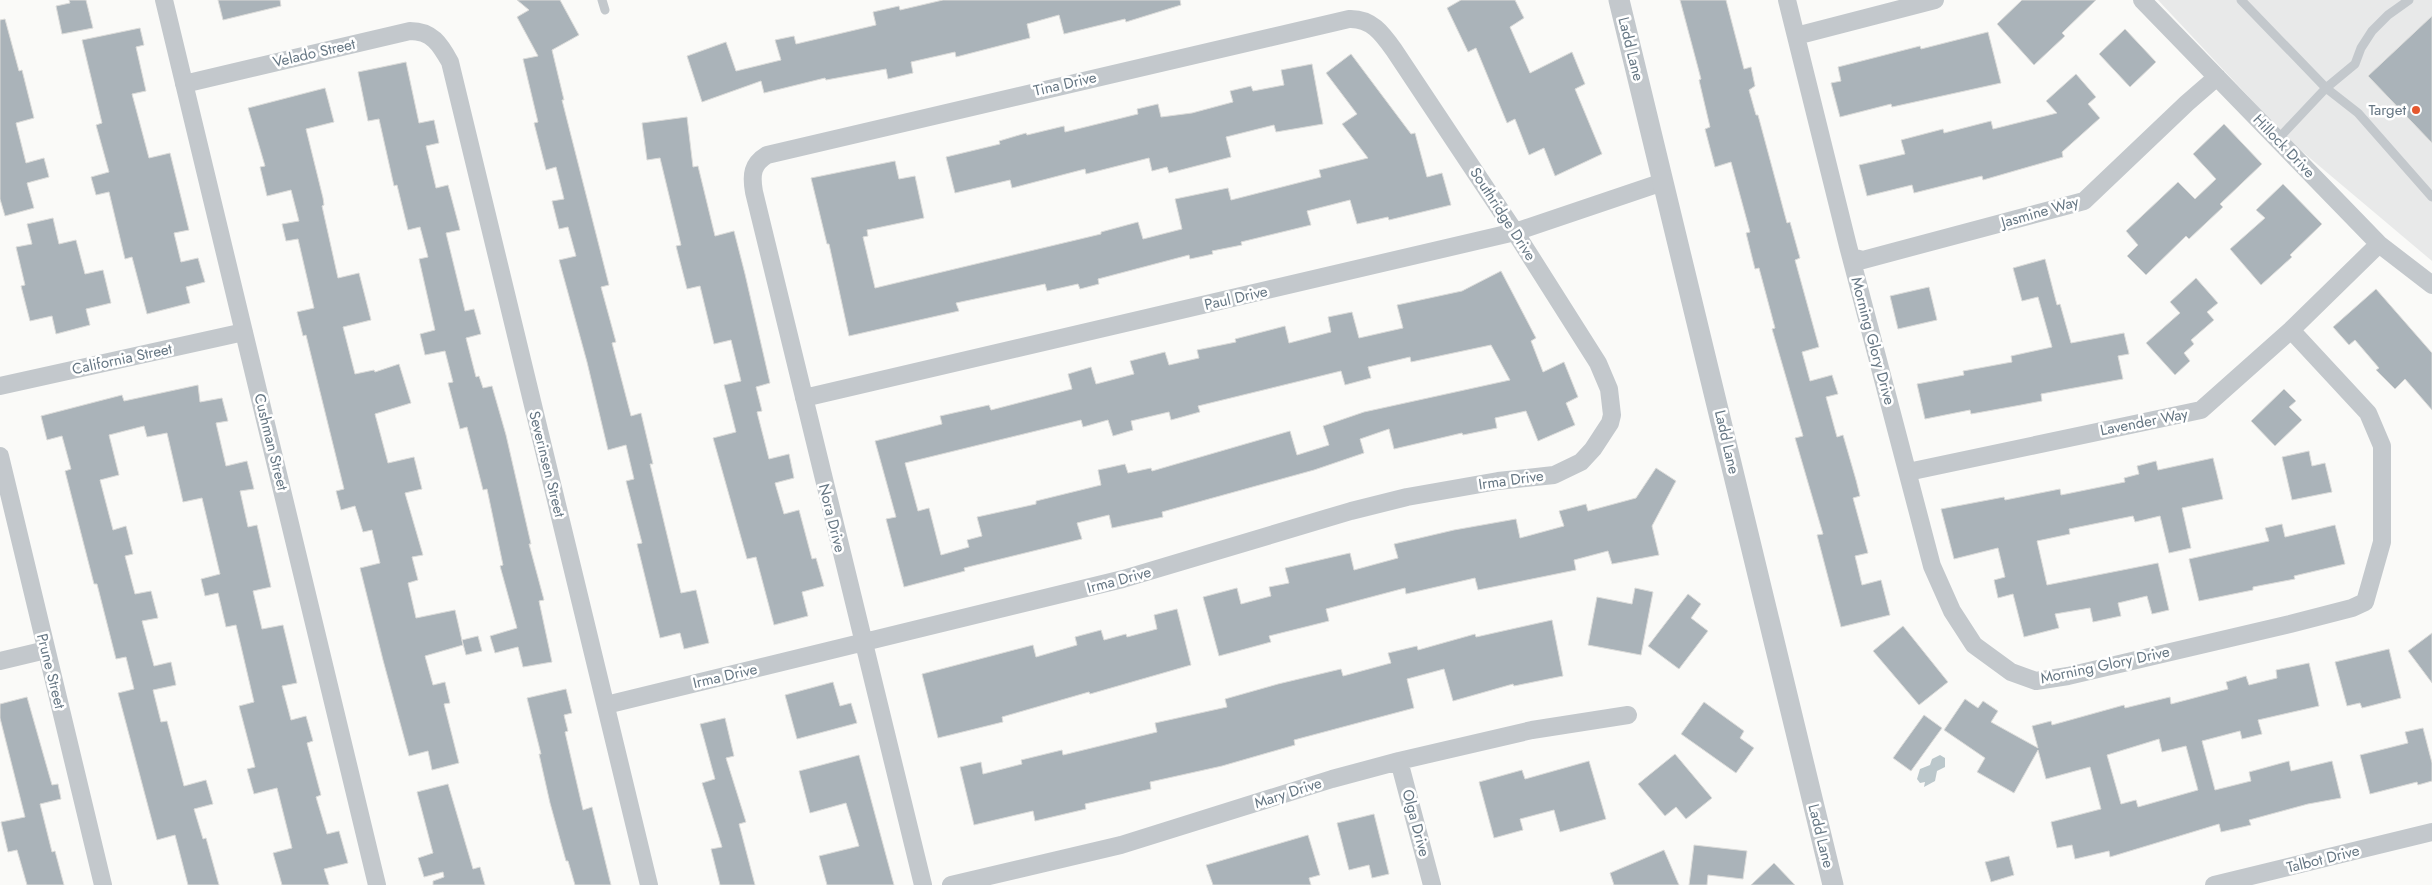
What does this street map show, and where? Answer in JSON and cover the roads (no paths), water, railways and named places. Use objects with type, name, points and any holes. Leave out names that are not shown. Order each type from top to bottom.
[{"type":"street","name":"Cushman Street","points":[[164,0],[377,885]]},
{"type":"street","name":"Ladd Lane","points":[[1619,0],[1833,885]]},
{"type":"street","name":"Morning Glory Drive","points":[[1787,0],[1850,257],[1932,566],[1952,610],[1974,645],[2011,672],[2036,681],[2068,676],[2352,608],[2365,602],[2382,542],[2382,446],[2368,413],[2291,330]]},
{"type":"street","points":[[1796,36],[1935,0]]},
{"type":"street","name":"Hillock Drive","points":[[2142,0],[2379,244],[2432,285]]},
{"type":"street","name":"Tina Drive","points":[[767,155],[1330,23],[1349,19],[1365,20]]},
{"type":"street","name":"Southridge Drive","points":[[1365,20],[1384,36],[1394,50],[1515,232],[1598,363],[1612,402],[1610,422]]},
{"type":"street","name":"Velado Street","points":[[184,84],[410,31],[426,33],[440,44]]},
{"type":"street","name":"Severinsen Street","points":[[440,44],[450,62],[648,885]]},
{"type":"street","name":"Jasmine Way","points":[[1850,257],[1863,260],[2084,201],[2217,77]]},
{"type":"street","name":"Nora Drive","points":[[767,155],[752,171],[752,181],[922,885]]},
{"type":"street","name":"Paul Drive","points":[[804,398],[1515,232],[1663,182]]},
{"type":"street","name":"Lavender Way","points":[[1908,472],[2202,410],[2291,330],[2379,244]]},
{"type":"street","name":"California Street","points":[[0,386],[244,332]]},
{"type":"street","name":"Irma Drive","points":[[606,705],[1123,580],[1379,504],[1488,483],[1562,473],[1581,462],[1593,449],[1610,422]]},
{"type":"street","name":"Prune Street","points":[[0,456],[103,885]]},
{"type":"street","points":[[0,661],[46,650]]},
{"type":"street","name":"Mary Drive","points":[[951,885],[1121,845],[1332,779],[1399,762],[1532,730],[1628,715]]},
{"type":"street","name":"Olga Drive","points":[[1399,762],[1432,885]]},
{"type":"street","name":"Talbot Drive","points":[[2214,885],[2432,832]]},
{"type":"lane","points":[[602,0],[605,10]]},
{"type":"lane","points":[[2241,0],[2326,88],[2358,113],[2432,197]]},
{"type":"lane","points":[[2278,139],[2326,88],[2355,64],[2361,48],[2372,31],[2388,14],[2408,0]]},
{"type":"place","name":"Target","points":[[2416,110]]}]
